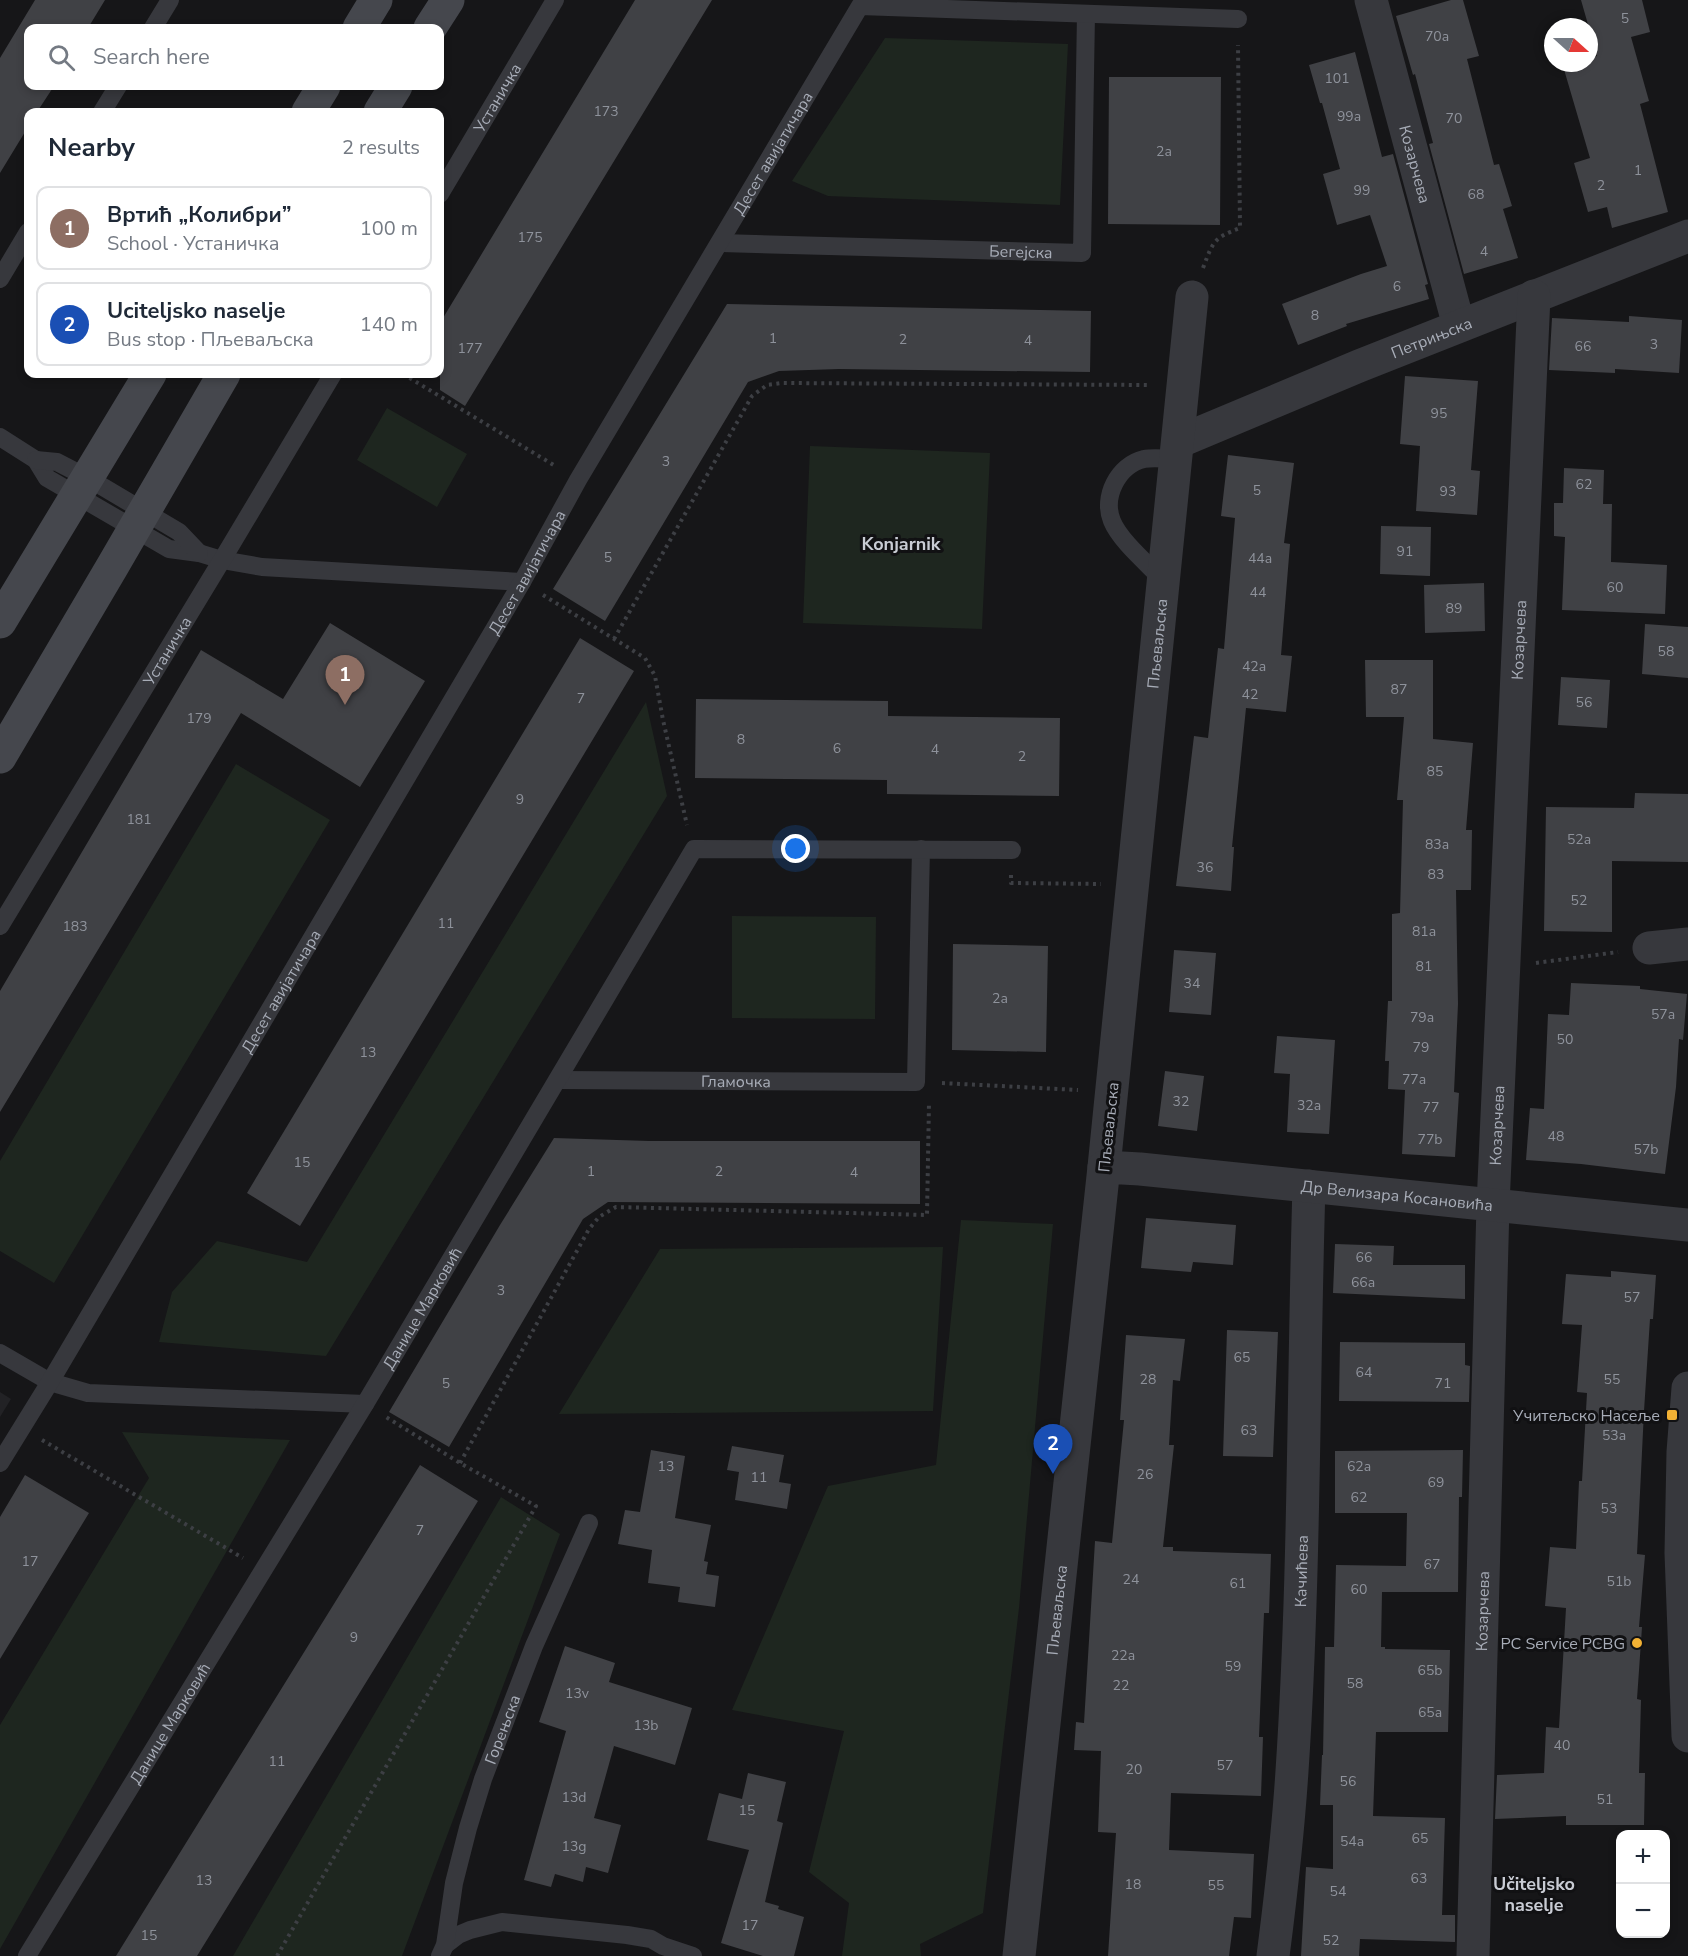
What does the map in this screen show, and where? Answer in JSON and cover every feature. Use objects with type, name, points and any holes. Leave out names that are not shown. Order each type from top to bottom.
[{"type":"main road","points":[[361,24],[376,0]]},
{"type":"main road","points":[[433,24],[448,0]]},
{"type":"main road","points":[[310,108],[322,90]]},
{"type":"main road","points":[[382,108],[394,90]]},
{"type":"main road","points":[[0,622],[148,378]]},
{"type":"main road","points":[[0,757],[222,378]]},
{"type":"street","name":"Козарчева","points":[[1371,0],[1459,326]]},
{"type":"street","name":"Петрињска","points":[[1177,451],[1459,326],[1688,236]]},
{"type":"street","name":"Козарчева","points":[[1473,1956],[1493,1205],[1534,296]]},
{"type":"street","name":"Пљеваљска","points":[[1019,1956],[1112,1092],[1192,297]]},
{"type":"street","points":[[1649,948],[1688,944]]},
{"type":"street","name":"Др Велизара Косановића","points":[[1104,1167],[1688,1226]]},
{"type":"street","name":"Качићева","points":[[1273,1956],[1292,1771],[1298,1647],[1309,1186]]},
{"type":"street","points":[[1688,1388],[1683,1452],[1681,1553],[1688,1736]]},
{"type":"lane","points":[[155,24],[170,0]]},
{"type":"lane","name":"Устаничка","points":[[444,187],[555,0]]},
{"type":"lane","name":"Десет авијатичара","points":[[0,1463],[522,582],[578,480],[860,6],[1238,19]]},
{"type":"lane","name":"Бегејска","points":[[721,243],[1082,253],[1086,14]]},
{"type":"lane","points":[[104,108],[116,90]]},
{"type":"lane","points":[[0,279],[24,239]]},
{"type":"lane","name":"Устаничка","points":[[0,926],[331,378]]},
{"type":"lane","points":[[0,437],[36,460],[57,462],[83,486],[140,520],[169,549],[262,567],[522,582]]},
{"type":"lane","points":[[1164,581],[1120,536],[1112,520],[1108,501],[1115,482],[1126,469],[1143,459],[1177,451]]},
{"type":"lane","points":[[694,849],[1012,850]]},
{"type":"lane","name":"Данице Марковић","points":[[27,1956],[365,1404],[694,849]]},
{"type":"lane","points":[[921,849],[922,1088]]},
{"type":"lane","name":"Гламочка","points":[[558,1080],[922,1088]]},
{"type":"lane","points":[[0,1353],[50,1382],[88,1393],[365,1404]]},
{"type":"lane","name":"Горењска","points":[[443,1950],[454,1883],[483,1779],[534,1646],[589,1523]]},
{"type":"lane","name":"Горењска","points":[[443,1950],[458,1935],[502,1922],[651,1939],[663,1946],[693,1956]]},
{"type":"path","points":[[1192,297],[1212,243],[1240,228],[1238,19]]},
{"type":"path","points":[[410,378],[578,480]]},
{"type":"path","points":[[615,639],[752,396],[767,385],[782,383],[1183,385]]},
{"type":"path","points":[[522,582],[645,658],[655,676],[672,762],[694,849]]},
{"type":"path","points":[[1011,883],[1096,884]]},
{"type":"path","points":[[1504,968],[1649,948]]},
{"type":"path","points":[[941,1083],[1112,1092]]},
{"type":"path","points":[[460,1463],[589,1229],[599,1216],[616,1207],[927,1215],[922,1088]]},
{"type":"path","points":[[278,1956],[536,1506],[460,1463],[365,1404]]},
{"type":"path","points":[[37,1437],[243,1558]]},
{"type":"shaded area","points":[[885,38],[1068,44],[1060,205],[828,196],[792,181]]},
{"type":"shaded area","points":[[387,408],[467,454],[437,507],[357,460]]},
{"type":"shaded area","points":[[810,446],[990,453],[982,629],[803,623]]},
{"type":"shaded area","points":[[646,702],[667,796],[326,1356],[159,1342],[172,1292],[217,1241],[307,1262]]},
{"type":"shaded area","points":[[236,764],[330,820],[54,1283],[0,1251],[0,1161]]},
{"type":"shaded area","points":[[732,916],[876,917],[875,1019],[732,1018]]},
{"type":"shaded area","points":[[961,1220],[1053,1224],[1019,1608],[983,1913],[920,1944],[921,1956],[842,1956],[849,1903],[809,1872],[844,1731],[732,1710],[828,1486],[936,1465]]},
{"type":"shaded area","points":[[943,1247],[933,1411],[559,1414],[660,1249]]},
{"type":"shaded area","points":[[0,1392],[11,1399],[0,1417]]},
{"type":"shaded area","points":[[122,1432],[290,1440],[0,1949],[0,1725],[149,1478]]},
{"type":"shaded area","points":[[501,1497],[560,1534],[402,1956],[233,1956]]},
{"type":"building","points":[[35,0],[105,0],[90,24],[24,24],[24,90],[51,90],[40,108],[24,108],[24,134],[0,173],[0,58]]},
{"type":"building","points":[[635,0],[712,0],[465,406],[440,390],[440,378],[444,378],[444,316]]},
{"type":"building","points":[[1451,0],[1463,0],[1479,56],[1467,59],[1494,165],[1499,164],[1512,206],[1503,209],[1518,258],[1464,274],[1429,144],[1433,143],[1415,74],[1413,75],[1396,16]]},
{"type":"building","points":[[1581,0],[1642,0],[1650,32],[1631,37],[1649,101],[1640,104],[1668,212],[1612,228],[1607,207],[1588,212],[1574,163],[1590,158],[1565,72],[1598,72],[1598,18],[1586,18]]},
{"type":"building","points":[[1355,52],[1382,157],[1393,154],[1428,284],[1425,285],[1429,299],[1346,324],[1347,326],[1298,345],[1282,304],[1387,266],[1370,215],[1337,225],[1323,174],[1340,169],[1309,65]]},
{"type":"building","points":[[1109,77],[1221,77],[1220,225],[1108,224]]},
{"type":"building","points":[[727,304],[1091,311],[1090,372],[839,369],[779,371],[748,382],[605,621],[553,589]]},
{"type":"building","points":[[1629,316],[1682,320],[1679,373],[1615,369],[1615,373],[1549,370],[1552,318],[1629,322]]},
{"type":"building","points":[[1405,376],[1478,381],[1471,470],[1480,471],[1477,515],[1416,511],[1420,446],[1400,444]]},
{"type":"building","points":[[1228,455],[1294,463],[1284,543],[1290,544],[1281,655],[1292,656],[1286,712],[1246,708],[1232,847],[1234,847],[1231,891],[1176,886],[1194,736],[1208,738],[1218,648],[1224,649],[1235,518],[1221,516]]},
{"type":"building","points":[[1564,468],[1604,470],[1603,504],[1612,504],[1611,562],[1667,565],[1665,614],[1562,610],[1565,537],[1554,536],[1554,503],[1563,503]]},
{"type":"building","points":[[1381,526],[1431,527],[1430,576],[1380,574]]},
{"type":"building","points":[[1484,583],[1485,631],[1425,633],[1424,585]]},
{"type":"building","points":[[330,623],[425,681],[360,787],[241,713],[0,1112],[0,991],[201,650],[283,699]]},
{"type":"building","points":[[1645,624],[1688,627],[1688,678],[1642,674]]},
{"type":"building","points":[[580,638],[634,671],[300,1226],[247,1193]]},
{"type":"building","points":[[1365,660],[1433,660],[1433,739],[1473,743],[1466,830],[1472,830],[1471,890],[1456,890],[1458,1004],[1454,1092],[1459,1093],[1455,1157],[1402,1154],[1405,1090],[1388,1089],[1389,1061],[1385,1061],[1388,1001],[1392,1001],[1392,914],[1400,913],[1403,800],[1397,800],[1404,717],[1366,717]]},
{"type":"building","points":[[1561,677],[1610,680],[1607,728],[1558,725]]},
{"type":"building","points":[[696,699],[888,701],[888,716],[1060,718],[1059,796],[887,794],[887,780],[695,778]]},
{"type":"building","points":[[1635,793],[1688,794],[1688,862],[1612,861],[1612,932],[1544,931],[1546,807],[1634,808]]},
{"type":"building","points":[[953,944],[1048,946],[1046,1052],[952,1050]]},
{"type":"building","points":[[1174,950],[1216,953],[1211,1015],[1169,1012]]},
{"type":"building","points":[[1571,983],[1640,986],[1640,989],[1687,994],[1683,1040],[1679,1039],[1676,1087],[1665,1174],[1526,1160],[1530,1108],[1544,1109],[1548,1014],[1569,1015]]},
{"type":"building","points":[[1277,1036],[1335,1040],[1329,1134],[1287,1132],[1290,1074],[1274,1073]]},
{"type":"building","points":[[1165,1071],[1204,1076],[1197,1131],[1158,1126]]},
{"type":"building","points":[[554,1138],[649,1141],[920,1141],[920,1204],[608,1202],[583,1219],[449,1447],[389,1412]]},
{"type":"building","points":[[1146,1218],[1236,1225],[1233,1265],[1193,1262],[1191,1272],[1141,1268]]},
{"type":"building","points":[[1335,1244],[1394,1246],[1393,1265],[1465,1265],[1465,1299],[1333,1293]]},
{"type":"building","points":[[1611,1271],[1656,1275],[1653,1319],[1650,1319],[1637,1554],[1645,1555],[1639,1627],[1642,1627],[1637,1699],[1641,1700],[1639,1773],[1645,1773],[1644,1825],[1566,1825],[1566,1816],[1495,1819],[1497,1775],[1544,1773],[1546,1727],[1559,1728],[1566,1608],[1545,1606],[1550,1547],[1576,1549],[1587,1393],[1577,1392],[1582,1325],[1562,1324],[1566,1274],[1611,1277]]},
{"type":"building","points":[[1227,1330],[1278,1332],[1273,1457],[1223,1456]]},
{"type":"building","points":[[1126,1335],[1185,1339],[1180,1381],[1173,1380],[1169,1445],[1174,1445],[1163,1547],[1173,1547],[1173,1551],[1271,1554],[1269,1613],[1264,1613],[1259,1737],[1263,1737],[1261,1796],[1171,1793],[1169,1850],[1254,1854],[1251,1918],[1234,1917],[1229,1956],[1108,1956],[1116,1833],[1098,1832],[1101,1751],[1074,1750],[1076,1722],[1084,1723],[1095,1541],[1112,1543],[1124,1420],[1120,1420]]},
{"type":"building","points":[[1340,1342],[1465,1343],[1465,1365],[1470,1366],[1469,1402],[1339,1401]]},
{"type":"building","points":[[732,1446],[784,1455],[779,1482],[791,1484],[787,1509],[735,1500],[739,1472],[727,1470]]},
{"type":"building","points":[[651,1450],[685,1456],[675,1518],[711,1525],[704,1561],[708,1562],[706,1574],[719,1576],[715,1607],[678,1602],[680,1587],[648,1583],[652,1550],[618,1544],[625,1510],[640,1512]]},
{"type":"building","points":[[1463,1450],[1462,1497],[1459,1497],[1458,1592],[1382,1592],[1381,1647],[1385,1649],[1450,1650],[1448,1732],[1376,1732],[1373,1816],[1445,1818],[1442,1915],[1455,1915],[1455,1942],[1360,1939],[1359,1956],[1301,1956],[1306,1867],[1333,1869],[1333,1805],[1320,1805],[1325,1647],[1334,1647],[1336,1565],[1406,1566],[1407,1513],[1335,1513],[1335,1451]]},
{"type":"building","points":[[420,1465],[478,1501],[197,1956],[116,1956]]},
{"type":"building","points":[[25,1475],[89,1513],[0,1659],[0,1517]]},
{"type":"building","points":[[565,1646],[615,1663],[609,1682],[692,1708],[675,1765],[614,1746],[594,1818],[621,1825],[608,1873],[586,1867],[583,1882],[555,1874],[551,1887],[524,1880],[566,1731],[539,1722]]},
{"type":"building","points":[[748,1773],[786,1782],[777,1821],[783,1823],[765,1902],[779,1906],[778,1909],[804,1917],[794,1956],[763,1956],[721,1943],[749,1850],[707,1840],[719,1793],[742,1799]]},
{"type":"place","name":"Вртић „Колибри”","points":[[345,705]]},
{"type":"place","name":"Учитељско Насеље","points":[[1672,1415]]},
{"type":"place","name":"Uciteljsko naselje","points":[[1053,1474]]},
{"type":"place","name":"PC Service PCBG","points":[[1637,1643]]},
{"type":"district","name":"Konjarnik","points":[[901,544]]},
{"type":"district","name":"Učiteljsko naselje","points":[[1534,1894]]}]
